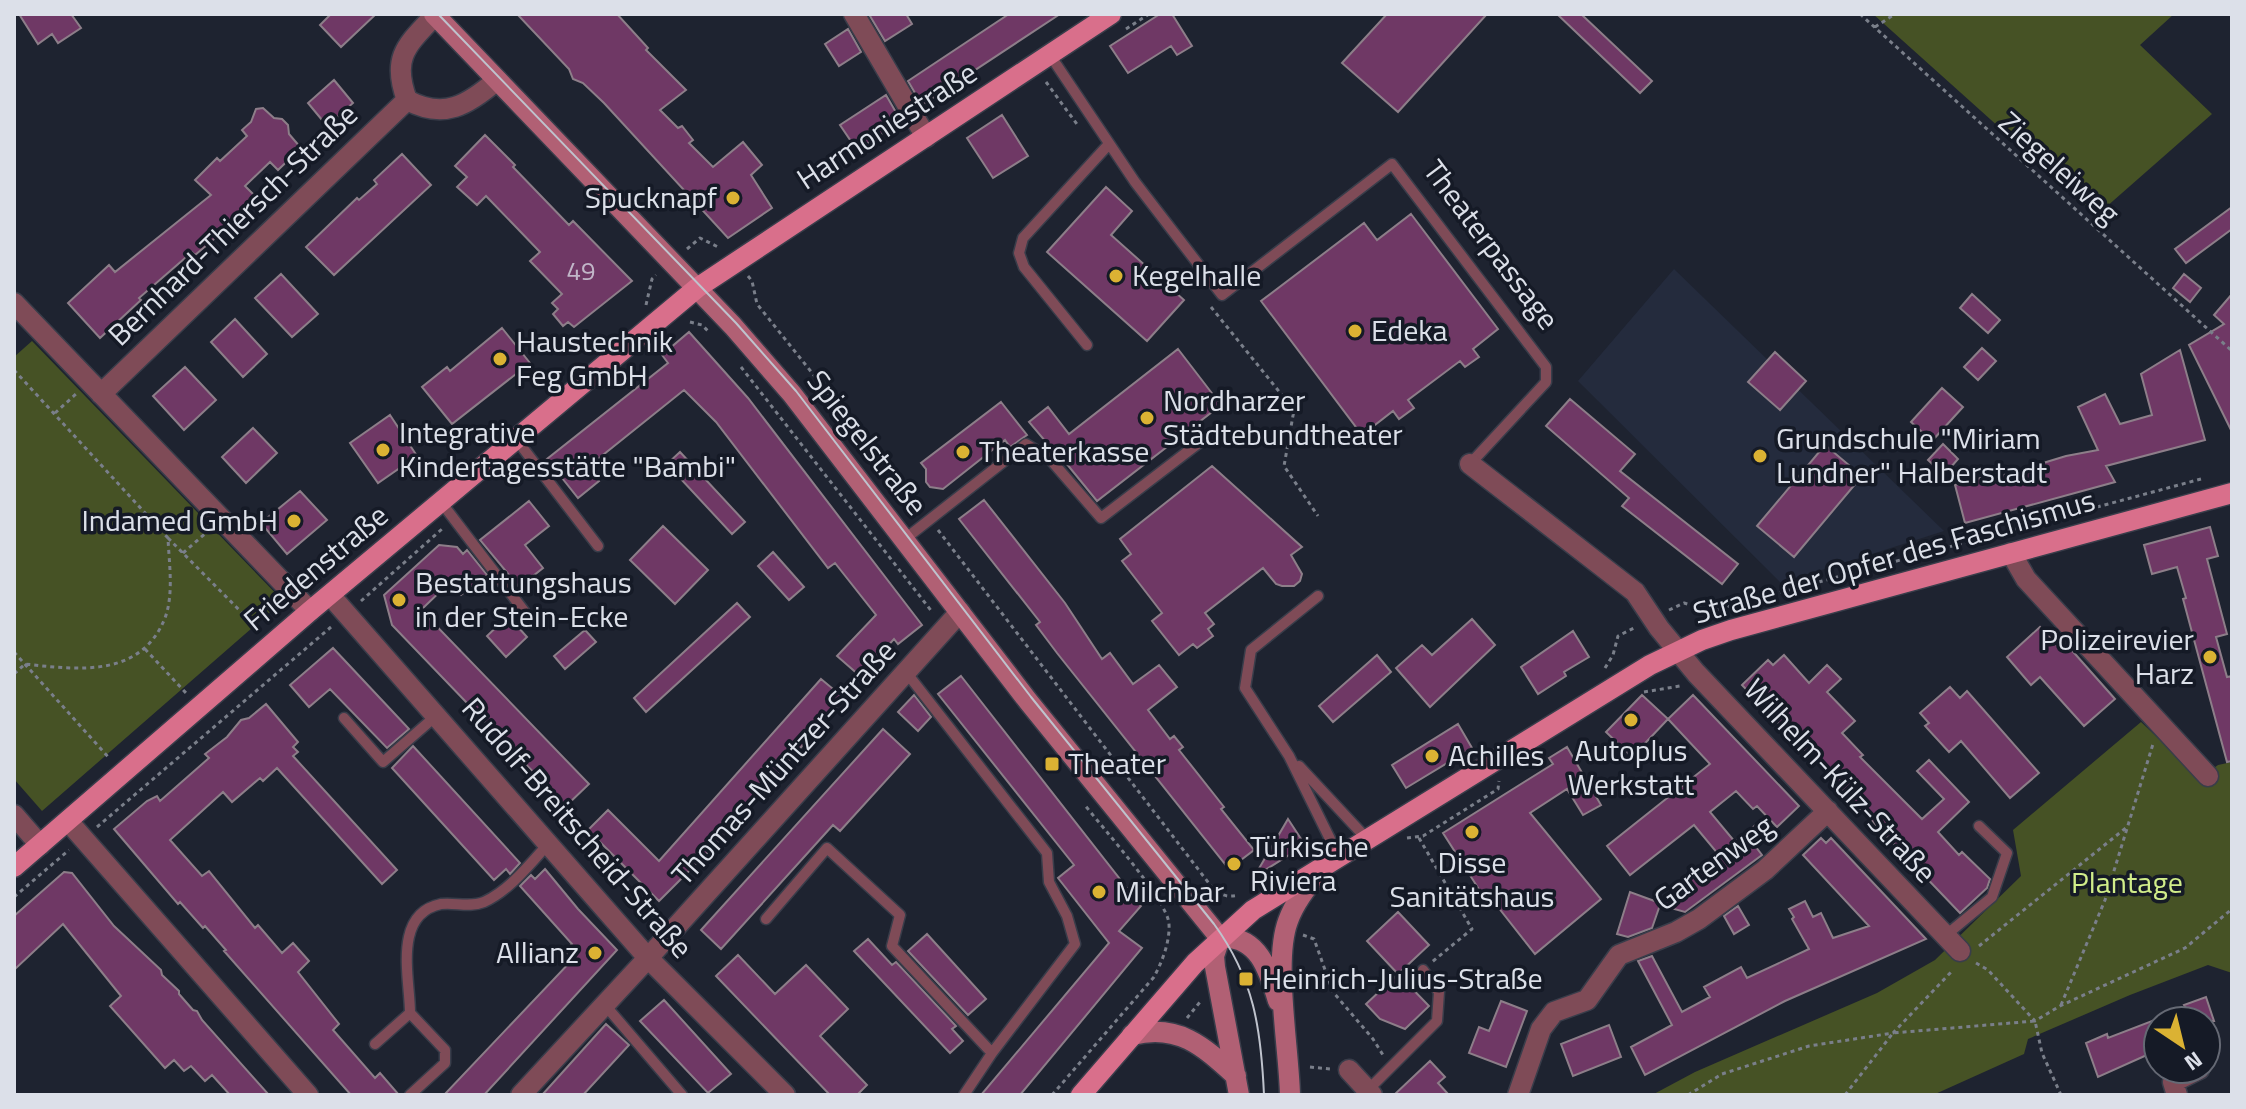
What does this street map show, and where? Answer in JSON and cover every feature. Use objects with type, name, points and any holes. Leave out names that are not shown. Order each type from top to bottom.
[{"type":"main road","name":"Harmoniestraße","points":[[697,288],[1111,14]]},
{"type":"main road","name":"Friedenstraße","points":[[14,867],[310,611],[447,510],[516,439],[697,288]]},
{"type":"main road","name":"Straße der Opfer des Faschismus","points":[[1081,1095],[1220,938],[1263,902],[1623,681],[1678,651],[1731,630],[2232,493]]},
{"type":"street","points":[[854,14],[926,137]]},
{"type":"street","points":[[434,15],[405,47],[399,66],[401,85],[407,100],[420,107],[439,110],[456,108],[497,80]]},
{"type":"street","name":"Spiegelstraße","points":[[434,15],[733,326],[807,411],[1028,701],[1220,938]]},
{"type":"street","name":"Bernhard-Thiersch-Straße","points":[[95,388],[407,100]]},
{"type":"street","points":[[19,317],[95,388],[310,611]]},
{"type":"street","name":"Theaterpassage","points":[[1470,464],[1625,583],[1641,599],[1678,651]]},
{"type":"street","points":[[2011,553],[2026,579],[2208,776]]},
{"type":"street","name":"Rudolf-Breitscheid-Straße","points":[[330,595],[648,958],[785,1095]]},
{"type":"street","name":"Thomas-Müntzer-Straße","points":[[521,1095],[960,612]]},
{"type":"street","name":"Wilhelm-Külz-Straße","points":[[1678,651],[1957,948]]},
{"type":"street","name":"Gartenweg","points":[[1518,1095],[1541,1029],[1554,1012],[1587,1000],[1619,955],[1676,932],[1765,870],[1828,811]]},
{"type":"street","points":[[14,815],[40,845]]},
{"type":"street","points":[[68,821],[308,1095]]},
{"type":"street","points":[[1290,1095],[1283,964],[1285,930],[1306,888],[1330,861]]},
{"type":"street","points":[[1237,1086],[1215,967],[1214,956],[1220,938],[1235,937],[1254,949],[1272,981],[1287,1034]]},
{"type":"street","points":[[1132,1035],[1152,1030],[1174,1032],[1202,1048],[1237,1086]]},
{"type":"street","points":[[1349,1070],[1370,1092]]},
{"type":"lane","name":"Theaterpassage","points":[[1050,55],[1135,182],[1222,295],[1392,164],[1546,367],[1546,382],[1470,464]]},
{"type":"lane","points":[[1087,345],[1024,267],[1019,253],[1023,238],[1109,144]]},
{"type":"lane","points":[[516,439],[598,546]]},
{"type":"lane","points":[[905,539],[1026,444],[1049,458],[1101,518],[1204,439]]},
{"type":"lane","points":[[447,510],[524,611]]},
{"type":"lane","points":[[1318,596],[1251,650],[1245,688],[1289,756],[1330,839],[1330,861]]},
{"type":"lane","points":[[906,672],[1047,853],[1049,882],[1074,937],[1073,950],[992,1053],[964,1095]]},
{"type":"lane","points":[[344,718],[383,762],[437,715]]},
{"type":"lane","points":[[1289,756],[1367,839]]},
{"type":"lane","points":[[1957,948],[1992,897],[2007,853],[1979,826]]},
{"type":"lane","points":[[410,1095],[445,1063],[445,1050],[410,1013],[406,960],[409,936],[417,918],[443,904],[459,906],[482,902],[526,869],[549,843]]},
{"type":"lane","points":[[766,919],[827,848],[900,915],[892,946],[992,1053]]},
{"type":"lane","points":[[1370,1092],[1390,1067],[1437,1021],[1439,992],[1423,970]]},
{"type":"lane","points":[[605,1005],[682,1095]]},
{"type":"lane","points":[[375,1044],[410,1013]]},
{"type":"path","name":"Ziegeleiweg","points":[[1860,14],[2232,351]]},
{"type":"path","points":[[1875,27],[1895,14]]},
{"type":"path","points":[[1046,82],[1098,155]]},
{"type":"path","points":[[700,238],[722,249]]},
{"type":"path","points":[[1208,303],[1294,410],[1284,466],[1318,516]]},
{"type":"path","points":[[757,304],[931,520],[1211,886],[1229,898],[1242,894]]},
{"type":"path","points":[[685,323],[702,325],[718,340],[733,326]]},
{"type":"path","points":[[14,370],[168,538],[260,631]]},
{"type":"path","points":[[55,413],[95,388]]},
{"type":"path","points":[[1618,636],[1684,603],[1707,610],[1725,608],[2201,479]]},
{"type":"path","points":[[14,897],[347,614],[447,510]]},
{"type":"path","points":[[183,553],[223,518]]},
{"type":"path","points":[[14,674],[25,664],[67,669],[114,667],[145,649],[165,617],[169,589],[168,538]]},
{"type":"path","points":[[1725,608],[1731,630]]},
{"type":"path","points":[[145,649],[187,694]]},
{"type":"path","points":[[14,652],[110,759]]},
{"type":"path","points":[[2060,1006],[2105,900],[2160,722]]},
{"type":"path","points":[[1845,1095],[1957,948],[2127,827]]},
{"type":"path","points":[[1419,838],[1472,929],[1423,970]]},
{"type":"path","points":[[1688,1095],[1722,1074],[1809,1046],[1893,1033],[2035,1021],[2060,1006],[2185,948],[2232,909]]},
{"type":"path","points":[[1052,1095],[1154,977],[1163,959],[1170,922]]},
{"type":"path","points":[[1298,934],[1314,939],[1333,992],[1373,1039],[1390,1067]]},
{"type":"path","points":[[1957,948],[1988,970],[2035,1021],[2042,1053],[2061,1095]]},
{"type":"path","points":[[1306,1067],[1349,1070]]},
{"type":"shaded area","name":"Grundschule \"Miriam Lundner\" Halberstadt","points":[[1674,269],[1944,531],[1781,583],[1578,381]]},
{"type":"green space","points":[[1873,14],[2174,14],[2140,45],[2212,114],[2097,215]]},
{"type":"green space","points":[[32,341],[283,601],[42,811],[14,779],[14,357]]},
{"type":"green space","name":"Plantage","points":[[2141,722],[2200,778],[2218,765],[2232,762],[2232,973],[2208,965],[2130,995],[2028,1039],[2024,1054],[1933,1095],[1652,1095],[1695,1072],[1877,993],[1935,960],[2021,876],[2013,830]]},
{"type":"building","points":[[19,14],[71,14],[81,28],[58,43],[52,34],[38,44]]},
{"type":"building","points":[[331,14],[376,14],[341,47],[320,25]]},
{"type":"building","points":[[517,14],[617,14],[648,48],[646,50],[686,90],[660,110],[678,128],[682,126],[693,140],[689,143],[713,167],[743,142],[762,165],[751,175],[772,208],[728,238],[604,103],[583,83],[573,79],[569,69]]},
{"type":"building","points":[[906,14],[912,24],[885,41],[870,16]]},
{"type":"building","points":[[1009,14],[1060,14],[922,105],[908,81]]},
{"type":"building","points":[[1160,14],[1172,14],[1192,46],[1177,55],[1171,46],[1128,73],[1110,46]]},
{"type":"building","points":[[1387,14],[1487,14],[1398,112],[1342,63]]},
{"type":"building","points":[[1557,14],[1581,14],[1652,81],[1640,93]]},
{"type":"building","points":[[848,29],[861,52],[839,66],[825,44]]},
{"type":"building","points":[[334,80],[353,103],[327,126],[308,103]]},
{"type":"building","points":[[886,95],[901,121],[857,150],[840,125]]},
{"type":"building","points":[[263,108],[288,125],[289,134],[301,148],[278,170],[270,162],[245,186],[256,197],[220,234],[195,255],[192,252],[139,298],[141,300],[100,338],[68,303],[109,265],[115,272],[211,195],[195,180],[217,158],[220,161],[247,136],[242,130],[251,122],[256,109]]},
{"type":"building","points":[[1002,115],[1028,156],[993,178],[967,138]]},
{"type":"building","points":[[485,135],[569,225],[573,221],[632,281],[574,327],[568,322],[563,326],[553,314],[558,309],[552,303],[562,294],[530,261],[540,252],[486,196],[477,205],[457,187],[467,177],[455,166]]},
{"type":"building","points":[[402,154],[431,185],[334,275],[306,247],[357,198],[359,200],[377,184],[374,180]]},
{"type":"building","name":"Kegelhalle","points":[[1106,187],[1132,211],[1111,235],[1184,300],[1147,341],[1047,252]]},
{"type":"building","points":[[2232,207],[2232,229],[2186,263],[2175,249]]},
{"type":"building","points":[[1411,214],[1498,329],[1473,349],[1479,357],[1465,367],[1460,361],[1408,400],[1414,408],[1399,419],[1393,411],[1362,435],[1261,301],[1364,223],[1377,240]]},
{"type":"building","points":[[281,274],[318,314],[292,337],[255,298]]},
{"type":"building","points":[[2184,274],[2201,288],[2190,302],[2173,288]]},
{"type":"building","points":[[1972,294],[2000,320],[1988,333],[1960,308]]},
{"type":"building","points":[[2232,294],[2232,432],[2189,345],[2224,324],[2214,315]]},
{"type":"building","points":[[235,319],[267,354],[243,377],[211,342]]},
{"type":"building","points":[[502,328],[530,363],[452,424],[422,387],[447,367],[450,371]]},
{"type":"building","points":[[689,332],[748,398],[922,625],[898,644],[894,639],[860,676],[837,656],[876,615],[835,563],[828,568],[716,422],[684,390],[588,467],[599,481],[578,498],[547,459],[668,363],[662,355]]},
{"type":"building","points":[[1982,348],[1996,361],[1978,380],[1964,367]]},
{"type":"building","name":"Nordharzer Städtebundtheater","points":[[1178,349],[1221,405],[1097,501],[1029,422],[1048,407],[1069,434]]},
{"type":"building","points":[[2180,350],[2205,440],[2106,466],[2115,482],[1965,523],[1955,485],[2098,450],[2078,407],[2105,394],[2120,424],[2152,415],[2141,374]]},
{"type":"building","points":[[1775,352],[1806,381],[1780,410],[1748,382]]},
{"type":"building","points":[[185,367],[216,400],[184,430],[153,396]]},
{"type":"building","points":[[1942,388],[1963,407],[1932,441],[1911,422]]},
{"type":"building","points":[[1570,399],[1635,454],[1620,471],[1738,564],[1722,584],[1622,506],[1629,498],[1546,426]]},
{"type":"building","name":"Theaterkasse","points":[[1001,402],[1027,435],[1010,447],[1005,440],[943,489],[930,487],[926,482],[926,469],[921,463]]},
{"type":"building","name":"Integrative Kindertagesstätte \"Bambi\"","points":[[390,415],[417,456],[378,483],[350,443]]},
{"type":"building","points":[[253,428],[277,453],[246,483],[222,457]]},
{"type":"building","points":[[1943,444],[1958,459],[1944,475],[1928,460]]},
{"type":"building","points":[[1825,445],[1862,476],[1794,557],[1757,526]]},
{"type":"building","points":[[680,452],[745,522],[732,534],[667,464]]},
{"type":"building","name":"Nordharzer Städtebundtheater","points":[[1212,466],[1302,547],[1291,555],[1302,574],[1294,586],[1282,586],[1276,584],[1263,568],[1205,613],[1214,624],[1208,629],[1213,636],[1197,648],[1193,644],[1179,655],[1152,621],[1162,613],[1122,561],[1131,554],[1120,539]]},
{"type":"building","name":"Indamed GmbH","points":[[300,491],[327,520],[287,554],[261,523]]},
{"type":"building","points":[[984,500],[1065,603],[1102,659],[1110,653],[1133,684],[1159,665],[1177,687],[1148,710],[1170,739],[1174,736],[1183,747],[1179,750],[1254,850],[1229,869],[1057,653],[1036,625],[1040,622],[959,519]]},
{"type":"building","points":[[529,501],[549,526],[525,545],[543,568],[519,587],[480,540]]},
{"type":"building","points":[[663,526],[708,570],[675,604],[630,560]]},
{"type":"building","points":[[2210,527],[2218,556],[2207,559],[2227,634],[2216,637],[2227,677],[2232,676],[2232,761],[2227,762],[2177,567],[2152,574],[2144,545]]},
{"type":"building","points":[[439,545],[457,547],[463,554],[467,550],[487,575],[461,595],[449,583],[421,610],[589,784],[566,806],[392,625],[384,595]]},
{"type":"building","points":[[773,552],[804,587],[789,600],[758,566]]},
{"type":"building","points":[[737,603],[750,617],[646,712],[634,698]]},
{"type":"building","points":[[508,616],[527,637],[506,657],[487,636]]},
{"type":"building","points":[[1472,619],[1495,645],[1430,707],[1396,668],[1422,645],[1432,655]]},
{"type":"building","points":[[2040,627],[2062,651],[2068,646],[2115,699],[2084,726],[2040,677],[2031,685],[2007,657]]},
{"type":"building","points":[[585,630],[596,642],[565,669],[554,656]]},
{"type":"building","points":[[1573,631],[1589,657],[1564,672],[1566,676],[1538,694],[1521,667]]},
{"type":"building","points":[[333,648],[409,729],[387,748],[330,689],[309,707],[290,685]]},
{"type":"building","points":[[1377,655],[1391,672],[1333,722],[1319,706]]},
{"type":"building","points":[[1784,655],[1809,683],[1827,665],[1841,679],[1827,692],[1855,721],[1842,733],[1863,755],[1860,757],[1922,819],[1944,799],[1917,771],[1929,760],[1969,802],[1938,832],[1959,855],[1962,852],[1990,879],[1987,888],[1960,913],[1742,685],[1768,660],[1773,665]]},
{"type":"building","points":[[961,676],[1141,906],[1119,931],[1142,948],[1020,1095],[981,1095],[1109,943],[1058,878],[1074,865],[938,694]]},
{"type":"building","points":[[821,679],[844,698],[720,840],[659,901],[588,830],[608,810],[659,861]]},
{"type":"building","points":[[1950,687],[1960,698],[1967,691],[2039,773],[2010,798],[1961,741],[1949,752],[1925,726],[1929,723],[1920,713]]},
{"type":"building","points":[[914,695],[931,717],[918,731],[898,712]]},
{"type":"building","points":[[1642,695],[1668,719],[1632,757],[1606,732]]},
{"type":"building","points":[[1693,695],[1799,806],[1777,827],[1757,806],[1753,809],[1736,791],[1710,812],[1735,842],[1764,818],[1771,832],[1756,847],[1762,855],[1685,912],[1660,905],[1652,928],[1628,937],[1617,934],[1630,892],[1660,903],[1719,855],[1694,825],[1630,875],[1607,846],[1710,764],[1668,719]]},
{"type":"building","points":[[266,704],[298,742],[293,747],[298,752],[293,756],[397,870],[382,884],[277,768],[232,802],[223,792],[170,840],[202,876],[209,871],[255,928],[258,925],[282,953],[293,943],[309,961],[298,972],[339,1024],[333,1030],[375,1078],[380,1073],[399,1095],[351,1095],[205,926],[203,928],[180,902],[178,904],[114,829],[147,801],[157,796],[160,801],[209,758],[205,754],[227,737],[241,720],[249,718]]},
{"type":"building","name":"Achilles","points":[[1458,724],[1472,748],[1406,788],[1392,765]]},
{"type":"building","points":[[883,729],[910,754],[840,831],[833,825],[721,949],[701,930]]},
{"type":"building","points":[[413,746],[520,863],[510,874],[506,869],[494,880],[392,768]]},
{"type":"building","points":[[1567,747],[1601,805],[1583,815],[1567,789],[1530,813],[1601,899],[1535,954],[1494,902],[1489,905],[1443,833],[1553,764],[1549,758]]},
{"type":"building","points":[[1288,819],[1305,845],[1254,877]]},
{"type":"building","points":[[1821,838],[1826,843],[1831,838],[1926,939],[1785,1001],[1645,1075],[1631,1047],[1672,1025],[1638,961],[1652,956],[1682,1012],[1710,997],[1704,987],[1741,967],[1747,978],[1809,949],[1789,909],[1805,901],[1813,917],[1821,913],[1833,938],[1869,926],[1803,855]]},
{"type":"building","points":[[545,869],[617,950],[484,1095],[444,1095],[573,959],[565,951],[572,944],[520,886],[531,875],[535,879]]},
{"type":"building","points":[[64,872],[72,873],[114,926],[161,970],[162,975],[269,1095],[230,1095],[212,1075],[205,1081],[191,1066],[184,1071],[174,1060],[165,1068],[110,1006],[121,996],[63,924],[14,970],[14,916]]},
{"type":"building","points":[[1738,906],[1749,925],[1734,934],[1724,916]]},
{"type":"building","points":[[1398,912],[1429,945],[1398,974],[1367,941]]},
{"type":"building","points":[[927,934],[986,999],[968,1015],[908,951]]},
{"type":"building","points":[[868,939],[892,965],[896,962],[956,1026],[952,1029],[963,1041],[950,1053],[854,951]]},
{"type":"building","points":[[738,955],[775,994],[806,965],[848,1009],[820,1036],[867,1085],[857,1095],[830,1095],[716,976]]},
{"type":"building","points":[[1398,974],[1429,1006],[1405,1029],[1380,1019],[1366,1004]]},
{"type":"building","points":[[2206,997],[2209,1005],[2184,1005]]},
{"type":"building","points":[[664,1000],[731,1074],[708,1093],[640,1021]]},
{"type":"building","points":[[1501,1001],[1527,1011],[1506,1067],[1469,1053],[1479,1027],[1489,1031]]},
{"type":"building","points":[[606,1024],[629,1045],[583,1095],[542,1095]]},
{"type":"building","points":[[1609,1025],[1621,1057],[1573,1076],[1561,1044]]},
{"type":"building","points":[[2142,1025],[2142,1057],[2098,1077],[2086,1043],[2107,1034],[2108,1038]]},
{"type":"building","points":[[1430,1061],[1445,1077],[1438,1083],[1449,1095],[1394,1095]]},
{"type":"tram line","points":[[438,14],[736,323],[796,391],[1031,697],[1214,924],[1238,964],[1253,1005],[1261,1048],[1264,1095]]},
{"type":"place","name":"Spucknapf","points":[[733,198]]},
{"type":"place","name":"Kegelhalle","points":[[1116,276]]},
{"type":"place","name":"Edeka","points":[[1355,331]]},
{"type":"place","name":"Haustechnik Feg GmbH","points":[[500,359]]},
{"type":"place","name":"Nordharzer Städtebundtheater","points":[[1147,418]]},
{"type":"place","name":"Integrative Kindertagesstätte \"Bambi\"","points":[[383,450]]},
{"type":"place","name":"Theaterkasse","points":[[963,452]]},
{"type":"place","name":"Grundschule \"Miriam Lundner\" Halberstadt","points":[[1760,456]]},
{"type":"place","name":"Indamed GmbH","points":[[294,521]]},
{"type":"place","name":"Bestattungshaus in der Stein-Ecke","points":[[399,600]]},
{"type":"place","name":"Polizeirevier Harz","points":[[2210,657]]},
{"type":"place","name":"Autoplus Werkstatt","points":[[1631,720]]},
{"type":"place","name":"Achilles","points":[[1432,756]]},
{"type":"place","name":"Theater","points":[[1052,764]]},
{"type":"place","name":"Disse Sanitätshaus","points":[[1472,832]]},
{"type":"place","name":"Türkische Riviera","points":[[1234,864]]},
{"type":"place","name":"Milchbar","points":[[1099,892]]},
{"type":"place","name":"Allianz","points":[[595,953]]},
{"type":"place","name":"Heinrich-Julius-Straße","points":[[1246,979]]}]
